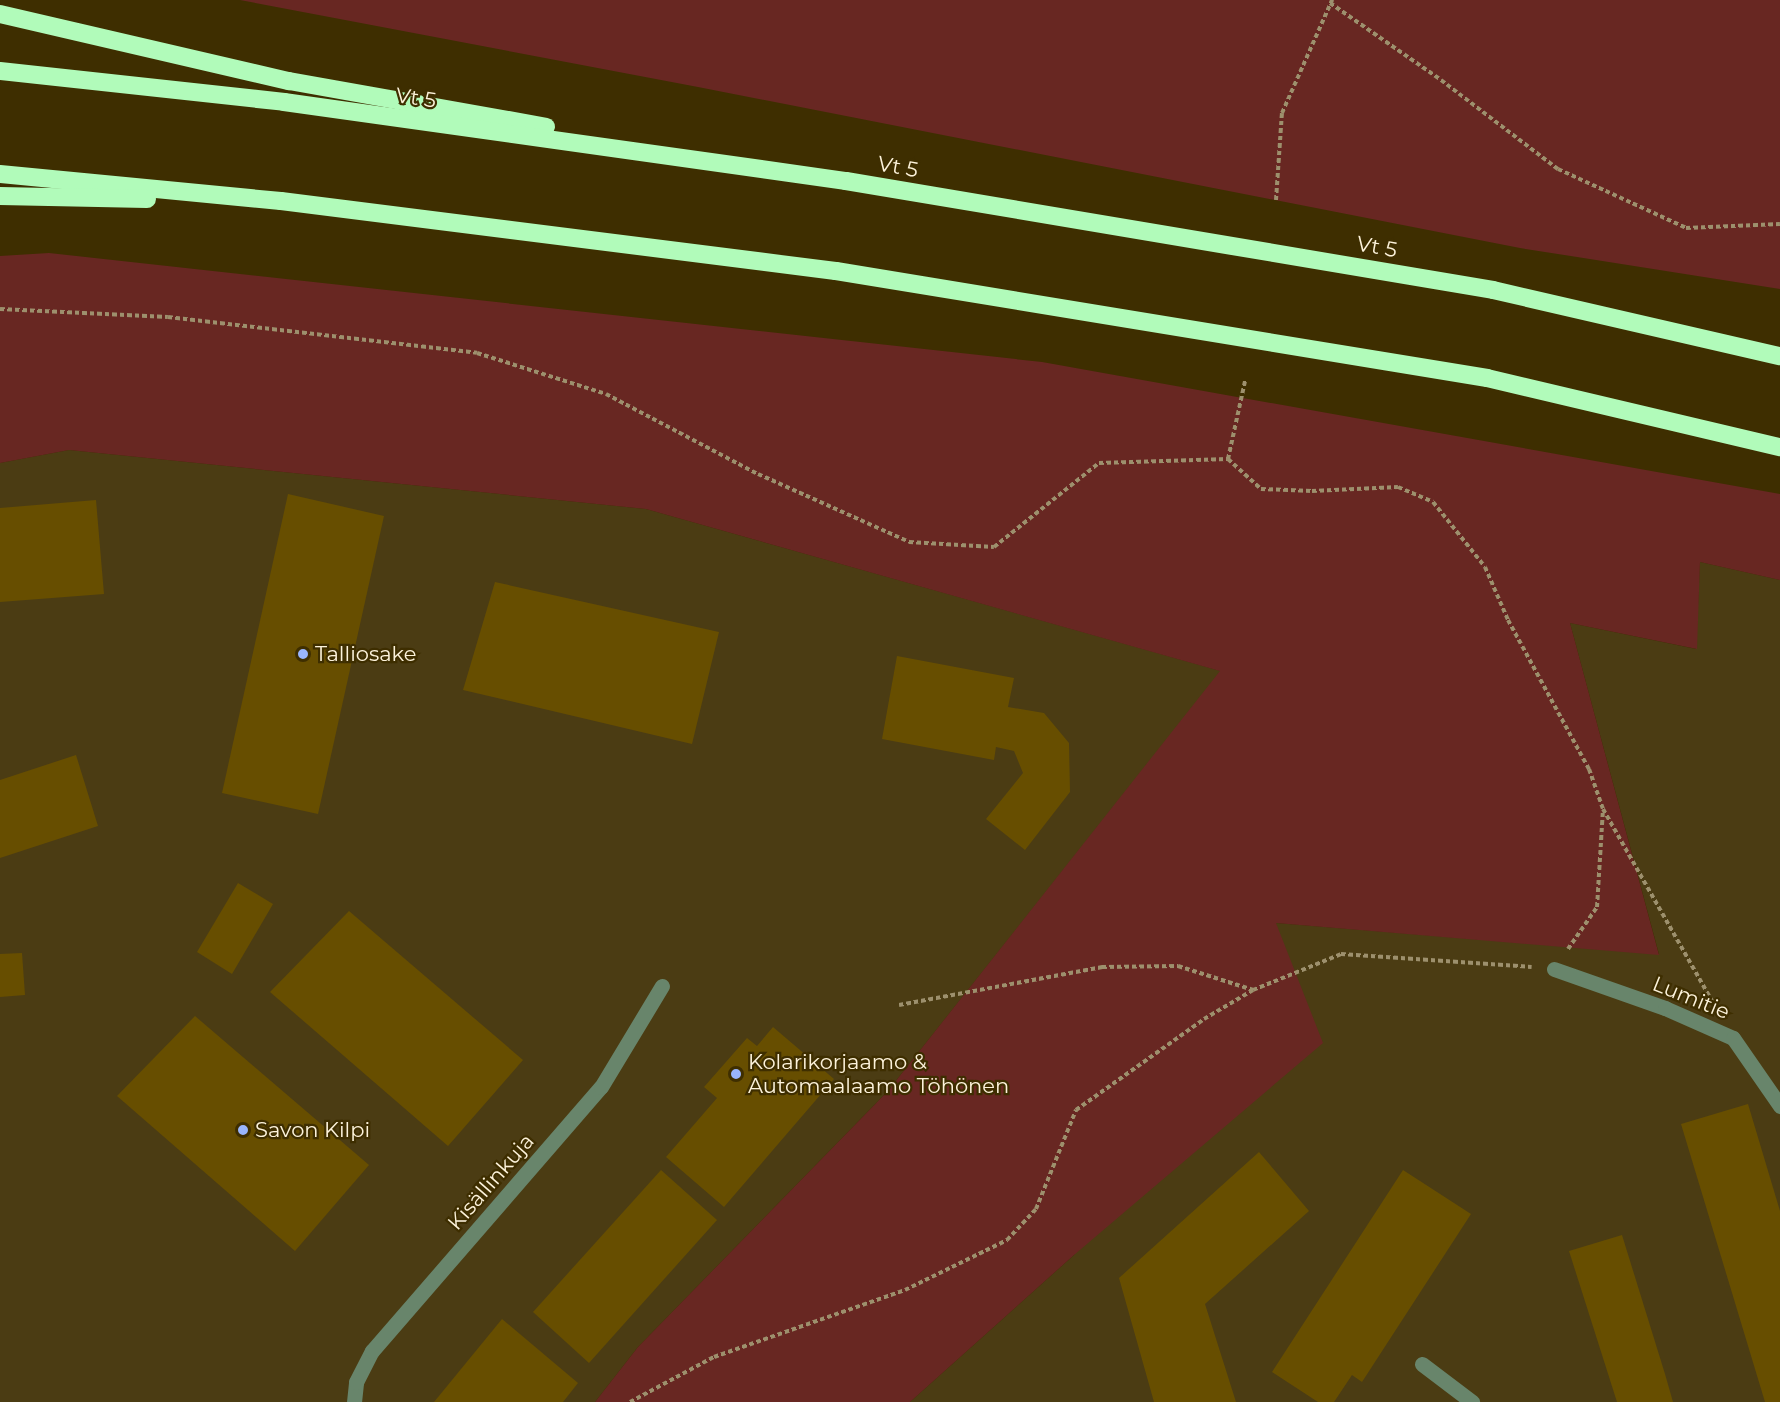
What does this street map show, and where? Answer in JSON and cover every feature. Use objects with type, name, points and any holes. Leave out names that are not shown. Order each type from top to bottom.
[{"type":"highway","points":[[0,14],[289,81],[846,181]]},
{"type":"highway","name":"Vt 5","points":[[0,71],[284,102],[846,181],[1493,290],[1780,356]]},
{"type":"highway","points":[[0,174],[281,201],[836,271],[1453,372],[1780,447]]},
{"type":"highway","points":[[0,196],[281,201]]},
{"type":"street","name":"Lumitie","points":[[1554,969],[1665,1008],[1733,1038],[1780,1106]]},
{"type":"street","name":"Kisällinkuja","points":[[354,1402],[356,1382],[372,1351],[601,1087],[662,986]]},
{"type":"street","points":[[1422,1364],[1472,1402]]},
{"type":"path","points":[[1276,200],[1282,113],[1331,2],[1441,80],[1557,169],[1686,228],[1780,224]]},
{"type":"path","points":[[0,309],[168,317],[477,353],[606,394],[758,474],[909,542],[994,547],[1099,464],[1228,459],[1261,489],[1312,491],[1398,487],[1433,502],[1485,567],[1508,620],[1589,769],[1603,809],[1733,1038]]},
{"type":"path","points":[[1228,459],[1245,381]]},
{"type":"path","points":[[630,1402],[714,1357],[905,1290],[1007,1240],[1035,1209],[1076,1110],[1204,1019],[1253,990],[1341,954],[1554,969],[1597,907],[1603,809]]},
{"type":"path","points":[[899,1005],[1102,967],[1178,966],[1253,990]]},
{"type":"shaded area","points":[[240,0],[1780,0],[1780,289],[1520,248]]},
{"type":"shaded area","points":[[49,253],[1042,362],[1780,494],[1780,580],[1700,562],[1697,649],[1570,623],[1659,955],[1276,923],[1323,1043],[1074,1255],[910,1402],[595,1402],[638,1347],[887,1092],[1220,671],[646,509],[69,450],[0,463],[0,256]]},
{"type":"shaded area","points":[[69,450],[646,509],[1221,671],[887,1092],[638,1347],[595,1402],[0,1402],[0,463]]},
{"type":"shaded area","points":[[1700,562],[1780,580],[1780,1402],[910,1402],[1074,1255],[1276,923],[1659,954],[1570,623],[1696,649]]},
{"type":"building","name":"Talliosake","points":[[288,494],[384,516],[318,814],[222,793]]},
{"type":"building","points":[[96,500],[104,594],[0,602],[0,508]]},
{"type":"building","points":[[495,582],[719,632],[692,744],[463,690]]},
{"type":"building","points":[[897,656],[1014,678],[1008,707],[1044,713],[1069,743],[1070,792],[1025,850],[986,819],[1023,773],[1014,751],[996,747],[994,760],[882,739]]},
{"type":"building","points":[[76,755],[98,826],[0,858],[0,780]]},
{"type":"building","points":[[238,883],[273,904],[232,974],[197,952]]},
{"type":"building","points":[[349,911],[523,1060],[448,1146],[270,992]]},
{"type":"building","points":[[22,953],[25,995],[0,997],[0,954]]},
{"type":"building","name":"Savon Kilpi","points":[[195,1016],[369,1165],[295,1251],[117,1096]]},
{"type":"building","points":[[773,1027],[834,1079],[724,1207],[666,1157],[717,1098],[704,1087],[747,1038],[757,1046]]},
{"type":"building","points":[[1748,1104],[1780,1211],[1780,1402],[1765,1402],[1681,1124]]},
{"type":"building","points":[[1259,1152],[1309,1211],[1205,1304],[1236,1402],[1154,1402],[1119,1278]]},
{"type":"building","points":[[661,1170],[717,1220],[589,1363],[533,1312]]},
{"type":"building","points":[[1403,1170],[1471,1214],[1362,1382],[1352,1375],[1334,1402],[1318,1402],[1272,1372]]},
{"type":"building","points":[[1622,1235],[1673,1402],[1617,1402],[1569,1251]]},
{"type":"building","points":[[502,1319],[578,1383],[563,1402],[434,1402]]},
{"type":"place","name":"Talliosake","points":[[303,654]]},
{"type":"place","name":"Kolarikorjaamo & Automaalaamo Töhönen","points":[[736,1074]]},
{"type":"place","name":"Savon Kilpi","points":[[243,1130]]}]
